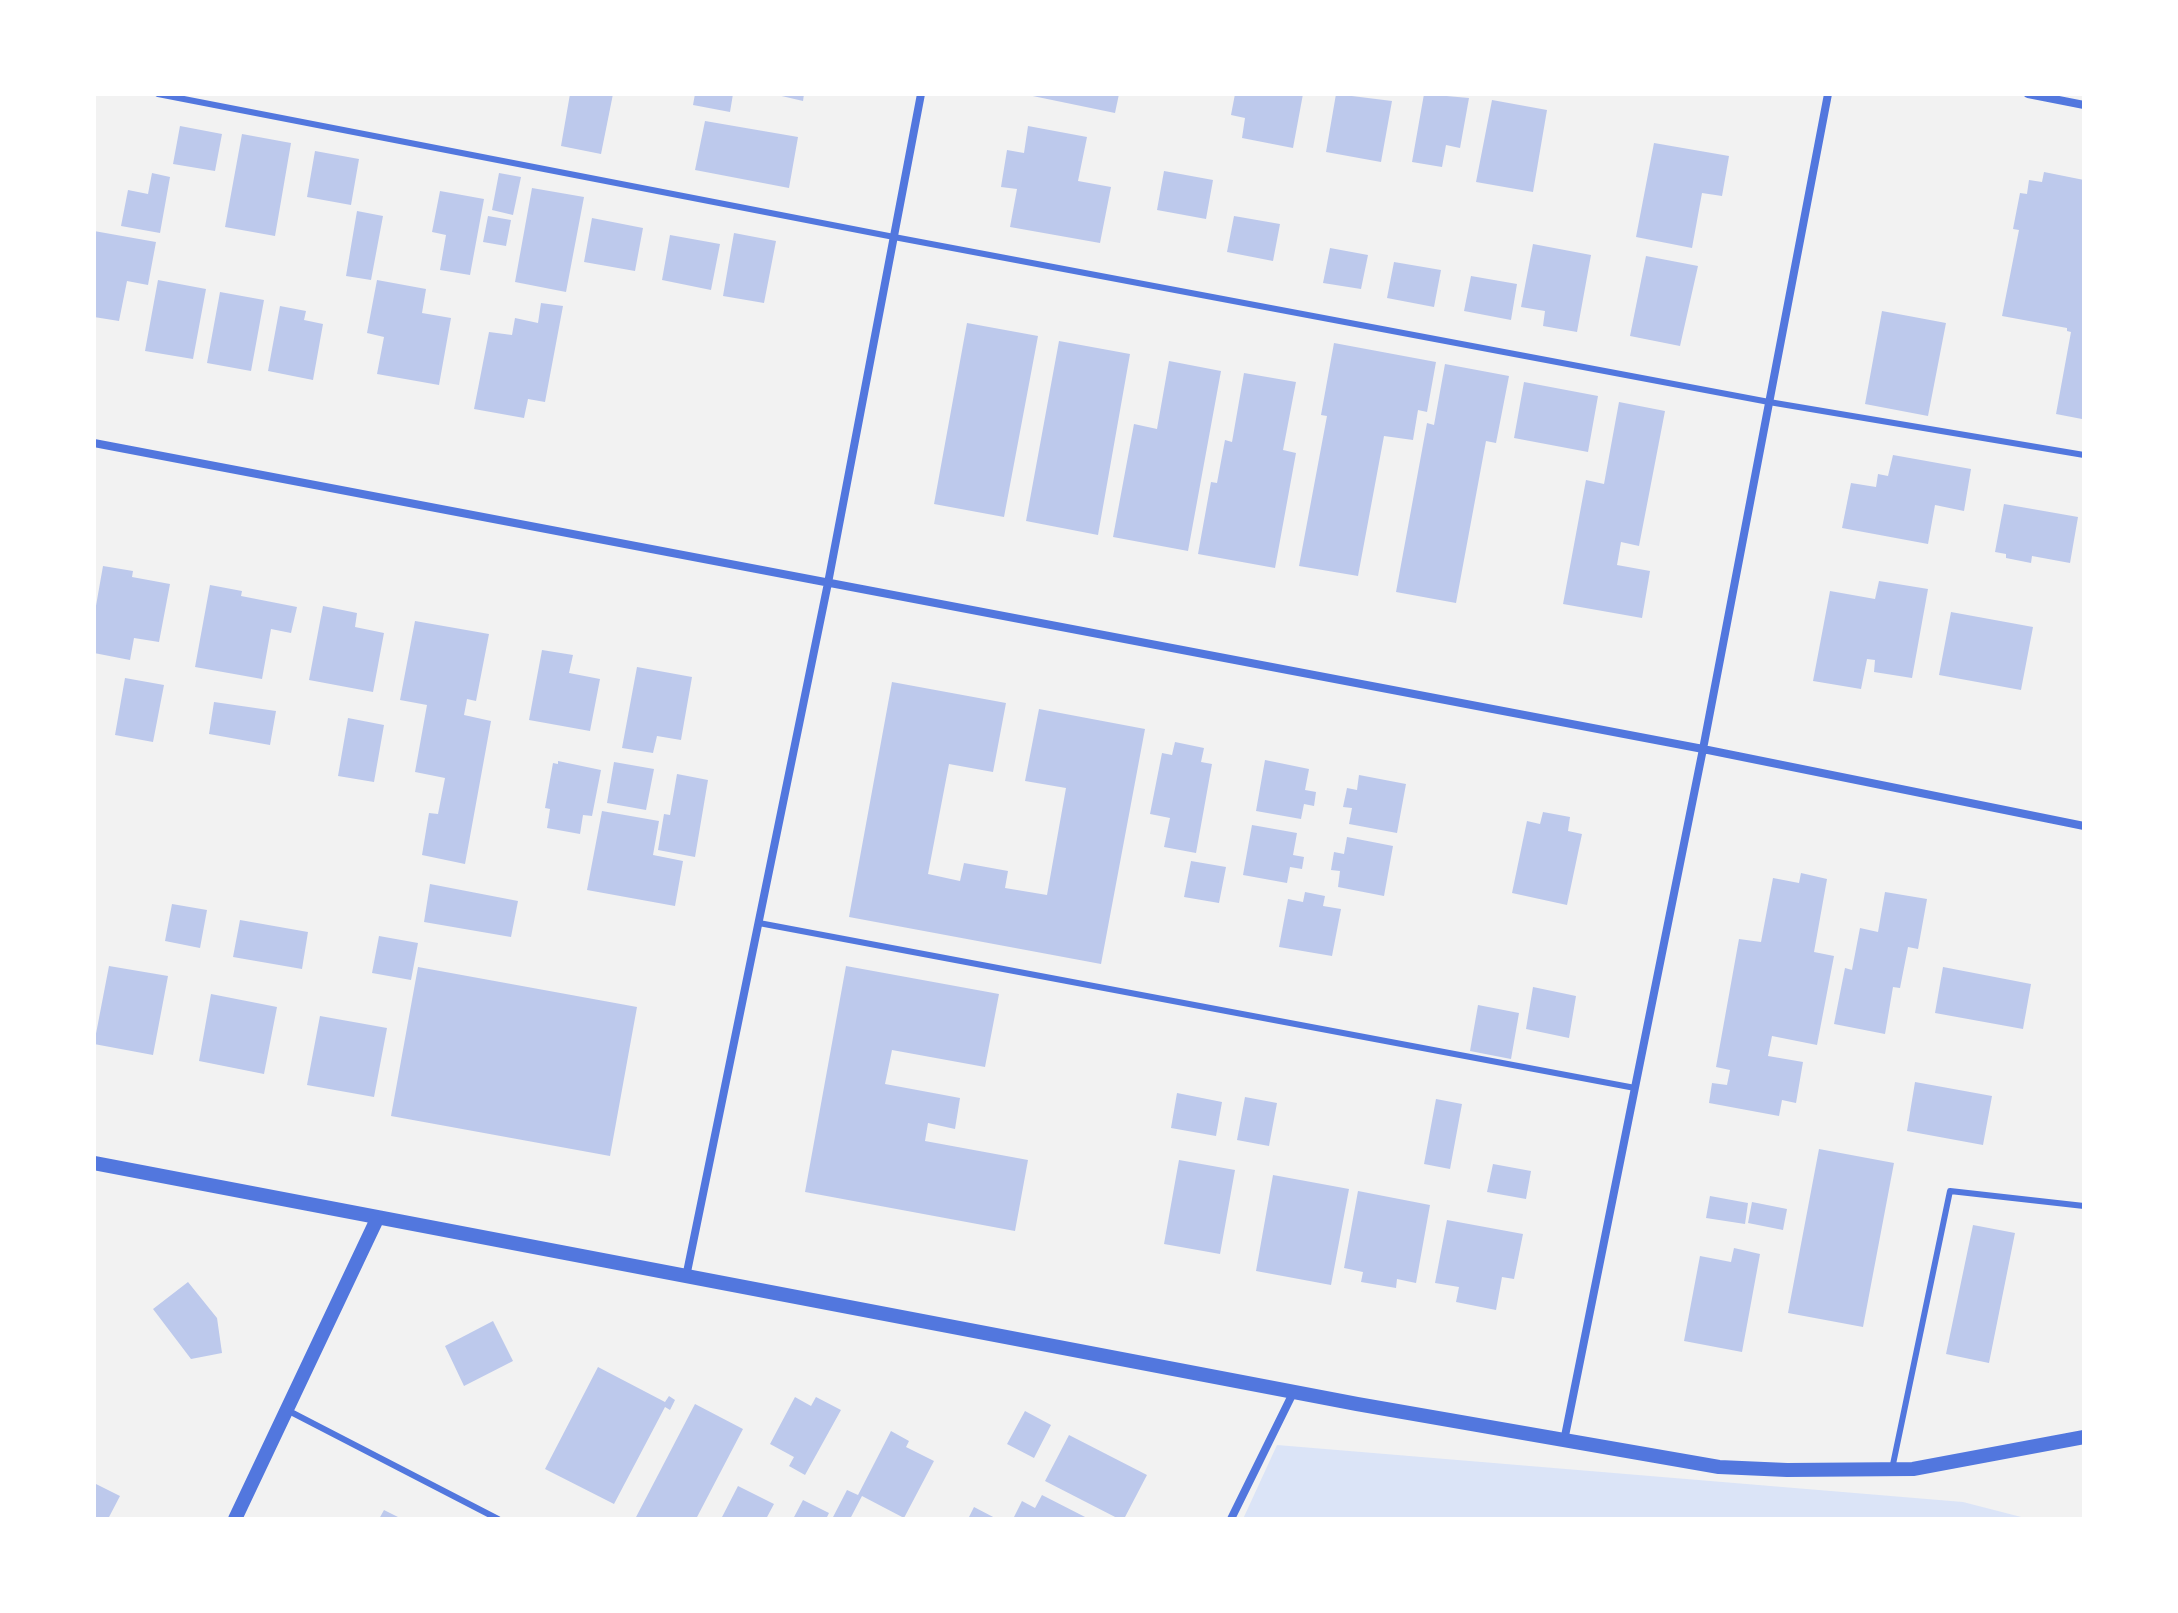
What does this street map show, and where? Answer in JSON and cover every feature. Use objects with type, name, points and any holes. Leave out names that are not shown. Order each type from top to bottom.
[{"type":"street","points":[[686,1277],[828,583],[921,94]]},
{"type":"street","points":[[1564,1442],[1703,749],[1828,94]]},
{"type":"street","points":[[2028,94],[2084,105]]},
{"type":"street","points":[[94,443],[1703,749],[2084,826]]},
{"type":"street","points":[[94,1163],[1564,1442],[1719,1467],[1913,1469],[2084,1437]]},
{"type":"street","points":[[235,1519],[378,1217]]},
{"type":"street","points":[[1231,1519],[1294,1391]]},
{"type":"lane","points":[[158,94],[1769,402],[2084,455]]},
{"type":"lane","points":[[759,923],[1635,1088]]},
{"type":"lane","points":[[1892,1469],[1950,1191],[2084,1206]]},
{"type":"lane","points":[[287,1410],[498,1519]]},
{"type":"shaded area","points":[[1277,1445],[1963,1502],[2029,1519],[1243,1519]]},
{"type":"building","points":[[570,94],[613,94],[601,154],[561,146]]},
{"type":"building","points":[[695,94],[733,94],[730,112],[693,105]]},
{"type":"building","points":[[773,94],[804,94],[803,101]]},
{"type":"building","points":[[1023,94],[1119,94],[1115,113]]},
{"type":"building","points":[[1235,94],[1303,94],[1293,148],[1242,138],[1245,118],[1231,115]]},
{"type":"building","points":[[1336,94],[1392,101],[1381,162],[1326,152]]},
{"type":"building","points":[[1424,94],[1469,98],[1460,148],[1446,145],[1442,167],[1412,162]]},
{"type":"building","points":[[1492,100],[1547,110],[1533,192],[1476,182]]},
{"type":"building","points":[[705,121],[798,137],[789,188],[695,170]]},
{"type":"building","points":[[180,126],[222,134],[215,171],[173,164]]},
{"type":"building","points":[[1028,126],[1087,137],[1078,181],[1111,187],[1100,243],[1010,227],[1017,189],[1001,187],[1007,150],[1024,153]]},
{"type":"building","points":[[242,134],[291,143],[275,236],[225,227]]},
{"type":"building","points":[[1654,143],[1729,156],[1722,196],[1702,193],[1692,248],[1636,237]]},
{"type":"building","points":[[315,151],[359,159],[351,205],[307,197]]},
{"type":"building","points":[[1164,171],[1213,180],[1206,219],[1157,210]]},
{"type":"building","points":[[2044,172],[2084,180],[2082,419],[2056,414],[2071,332],[2067,328],[2002,316],[2019,230],[2013,229],[2020,193],[2027,194],[2029,180],[2042,182]]},
{"type":"building","points":[[152,173],[170,177],[160,233],[121,226],[128,190],[148,194]]},
{"type":"building","points":[[499,173],[521,177],[513,215],[492,210]]},
{"type":"building","points":[[532,188],[584,197],[566,292],[515,282]]},
{"type":"building","points":[[440,191],[484,199],[470,275],[440,270],[446,235],[432,232]]},
{"type":"building","points":[[357,211],[383,216],[371,280],[346,276]]},
{"type":"building","points":[[488,216],[511,220],[506,246],[483,242]]},
{"type":"building","points":[[1234,216],[1280,224],[1273,261],[1227,252]]},
{"type":"building","points":[[592,218],[643,228],[635,271],[584,262]]},
{"type":"building","points":[[94,231],[156,242],[148,285],[127,281],[119,321],[94,317]]},
{"type":"building","points":[[734,233],[776,241],[764,303],[723,296]]},
{"type":"building","points":[[670,235],[720,244],[711,290],[662,280]]},
{"type":"building","points":[[1533,244],[1591,255],[1577,332],[1543,326],[1545,311],[1521,307]]},
{"type":"building","points":[[1330,248],[1368,255],[1361,289],[1323,283]]},
{"type":"building","points":[[1646,256],[1698,266],[1680,346],[1630,336]]},
{"type":"building","points":[[1394,262],[1441,270],[1434,307],[1387,298]]},
{"type":"building","points":[[1471,276],[1517,284],[1511,320],[1464,311]]},
{"type":"building","points":[[158,280],[206,289],[193,359],[145,351]]},
{"type":"building","points":[[377,280],[426,289],[422,313],[451,318],[439,385],[377,374],[384,337],[367,333]]},
{"type":"building","points":[[220,292],[264,300],[251,371],[207,363]]},
{"type":"building","points":[[541,303],[563,306],[545,402],[528,399],[524,418],[474,409],[489,332],[512,335],[515,318],[538,323]]},
{"type":"building","points":[[280,306],[306,311],[304,320],[323,324],[313,380],[268,371]]},
{"type":"building","points":[[1882,311],[1946,323],[1928,416],[1865,404]]},
{"type":"building","points":[[967,323],[1038,336],[1004,517],[934,504]]},
{"type":"building","points":[[1059,341],[1130,354],[1098,535],[1026,521]]},
{"type":"building","points":[[1334,343],[1436,362],[1427,412],[1418,410],[1413,440],[1384,436],[1358,576],[1299,566],[1327,416],[1321,415]]},
{"type":"building","points":[[1169,361],[1221,371],[1188,551],[1113,537],[1134,424],[1157,429]]},
{"type":"building","points":[[1445,364],[1509,376],[1496,443],[1486,441],[1456,603],[1396,592],[1427,423],[1434,425]]},
{"type":"building","points":[[1244,373],[1296,382],[1283,450],[1296,453],[1275,568],[1198,554],[1211,482],[1217,483],[1225,440],[1232,442]]},
{"type":"building","points":[[1524,382],[1598,396],[1588,452],[1514,438]]},
{"type":"building","points":[[1619,402],[1665,411],[1639,546],[1621,542],[1617,565],[1650,571],[1642,618],[1563,604],[1586,480],[1604,484]]},
{"type":"building","points":[[1893,455],[1971,469],[1964,511],[1935,505],[1928,544],[1842,528],[1851,483],[1876,487],[1878,474],[1888,476]]},
{"type":"building","points":[[2004,504],[2078,517],[2070,563],[2032,556],[2031,563],[2006,558],[2006,554],[1995,552]]},
{"type":"building","points":[[103,566],[133,571],[132,577],[170,584],[159,642],[134,638],[130,660],[94,653],[94,617]]},
{"type":"building","points":[[1879,581],[1928,589],[1912,678],[1874,672],[1875,660],[1867,659],[1861,689],[1813,681],[1830,591],[1875,599]]},
{"type":"building","points":[[210,585],[242,591],[241,596],[297,607],[291,633],[271,629],[262,679],[195,667]]},
{"type":"building","points":[[323,606],[357,613],[355,627],[384,633],[373,692],[309,680]]},
{"type":"building","points":[[1951,612],[2033,627],[2021,690],[1939,675]]},
{"type":"building","points":[[415,621],[489,634],[476,701],[467,699],[464,715],[491,721],[465,864],[422,855],[429,813],[438,814],[445,778],[415,772],[427,705],[400,700]]},
{"type":"building","points":[[542,650],[573,655],[569,673],[600,679],[590,731],[529,720]]},
{"type":"building","points":[[637,667],[692,677],[681,740],[657,736],[653,753],[622,748]]},
{"type":"building","points":[[125,678],[164,685],[153,742],[115,735]]},
{"type":"building","points":[[892,682],[1006,703],[993,772],[949,764],[928,874],[960,881],[964,863],[1008,871],[1005,888],[1047,895],[1066,788],[1025,781],[1039,709],[1145,729],[1101,964],[849,917]]},
{"type":"building","points":[[214,702],[276,711],[270,745],[209,734]]},
{"type":"building","points":[[348,718],[384,725],[374,782],[338,776]]},
{"type":"building","points":[[1175,742],[1204,748],[1201,762],[1212,764],[1196,853],[1164,847],[1170,818],[1150,814],[1162,753],[1172,755]]},
{"type":"building","points":[[1265,760],[1309,769],[1305,790],[1316,792],[1314,806],[1304,804],[1301,819],[1256,811]]},
{"type":"building","points":[[558,761],[601,770],[592,816],[583,815],[580,834],[547,828],[550,809],[545,808],[553,763],[558,764]]},
{"type":"building","points":[[614,762],[654,769],[646,810],[607,803]]},
{"type":"building","points":[[677,774],[708,780],[695,857],[658,850],[664,814],[670,815]]},
{"type":"building","points":[[1359,775],[1406,784],[1397,833],[1349,824],[1352,808],[1343,807],[1347,788],[1357,790]]},
{"type":"building","points":[[602,811],[659,821],[653,855],[683,861],[675,906],[587,890]]},
{"type":"building","points":[[1543,812],[1570,817],[1568,831],[1582,834],[1567,905],[1512,893],[1527,821],[1540,824]]},
{"type":"building","points":[[1252,825],[1297,833],[1293,855],[1304,857],[1302,869],[1290,867],[1287,883],[1243,875]]},
{"type":"building","points":[[1347,837],[1393,846],[1384,896],[1338,887],[1340,871],[1331,870],[1334,852],[1344,854]]},
{"type":"building","points":[[1191,861],[1226,867],[1219,903],[1184,897]]},
{"type":"building","points":[[1801,873],[1827,879],[1814,952],[1834,956],[1817,1045],[1772,1036],[1768,1056],[1803,1062],[1796,1103],[1782,1100],[1779,1116],[1709,1103],[1712,1083],[1727,1085],[1730,1070],[1716,1067],[1739,939],[1761,942],[1773,878],[1799,883]]},
{"type":"building","points":[[430,884],[518,901],[511,937],[424,922]]},
{"type":"building","points":[[1305,892],[1325,896],[1323,906],[1341,909],[1332,956],[1279,947],[1288,899],[1303,902]]},
{"type":"building","points":[[1885,892],[1927,899],[1918,949],[1908,947],[1900,988],[1893,987],[1885,1034],[1834,1024],[1845,968],[1852,970],[1860,928],[1878,932]]},
{"type":"building","points":[[172,904],[207,910],[200,948],[165,941]]},
{"type":"building","points":[[240,920],[308,932],[302,969],[233,957]]},
{"type":"building","points":[[379,936],[418,943],[411,980],[372,973]]},
{"type":"building","points":[[109,966],[168,976],[153,1055],[94,1044]]},
{"type":"building","points":[[846,966],[999,994],[985,1067],[892,1050],[885,1084],[960,1098],[955,1129],[928,1123],[925,1141],[1028,1160],[1015,1231],[805,1192]]},
{"type":"building","points":[[418,967],[637,1007],[610,1156],[391,1116]]},
{"type":"building","points":[[1943,967],[2031,984],[2023,1029],[1935,1013]]},
{"type":"building","points":[[1533,987],[1576,996],[1569,1038],[1526,1029]]},
{"type":"building","points":[[211,994],[277,1007],[264,1074],[199,1061]]},
{"type":"building","points":[[1478,1005],[1519,1013],[1511,1059],[1470,1051]]},
{"type":"building","points":[[320,1016],[387,1028],[374,1097],[307,1085]]},
{"type":"building","points":[[1915,1082],[1992,1096],[1983,1145],[1907,1131]]},
{"type":"building","points":[[1177,1093],[1222,1102],[1216,1136],[1171,1128]]},
{"type":"building","points":[[1245,1097],[1277,1103],[1269,1146],[1237,1140]]},
{"type":"building","points":[[1436,1099],[1462,1104],[1450,1169],[1424,1164]]},
{"type":"building","points":[[1819,1149],[1894,1163],[1863,1327],[1788,1313]]},
{"type":"building","points":[[1179,1160],[1235,1170],[1220,1254],[1164,1244]]},
{"type":"building","points":[[1493,1164],[1531,1171],[1526,1199],[1487,1192]]},
{"type":"building","points":[[1273,1175],[1349,1189],[1331,1285],[1256,1271]]},
{"type":"building","points":[[1358,1191],[1430,1205],[1416,1283],[1397,1279],[1396,1288],[1361,1282],[1363,1272],[1344,1268]]},
{"type":"building","points":[[1710,1196],[1748,1203],[1745,1224],[1706,1218]]},
{"type":"building","points":[[1752,1202],[1787,1209],[1783,1230],[1748,1223]]},
{"type":"building","points":[[1447,1220],[1523,1234],[1514,1279],[1502,1277],[1496,1310],[1456,1302],[1459,1287],[1435,1283]]},
{"type":"building","points":[[1973,1225],[2015,1233],[1989,1363],[1946,1354]]},
{"type":"building","points":[[1734,1248],[1760,1254],[1742,1352],[1684,1341],[1700,1256],[1731,1262]]},
{"type":"building","points":[[188,1282],[217,1318],[222,1353],[191,1359],[153,1309]]},
{"type":"building","points":[[493,1321],[513,1361],[464,1386],[445,1346]]},
{"type":"building","points":[[598,1367],[665,1402],[669,1396],[675,1400],[670,1410],[665,1407],[614,1504],[545,1469]]},
{"type":"building","points":[[795,1397],[811,1406],[816,1397],[841,1410],[805,1475],[789,1466],[794,1457],[770,1444]]},
{"type":"building","points":[[695,1404],[743,1429],[696,1519],[635,1519]]},
{"type":"building","points":[[1025,1411],[1051,1425],[1034,1458],[1007,1444]]},
{"type":"building","points":[[891,1431],[909,1441],[906,1447],[934,1461],[904,1518],[862,1496],[850,1519],[832,1519],[847,1490],[858,1495]]},
{"type":"building","points":[[1069,1435],[1147,1475],[1124,1519],[1045,1481]]},
{"type":"building","points":[[94,1483],[120,1496],[108,1519],[94,1519]]},
{"type":"building","points":[[738,1486],[774,1504],[766,1519],[721,1519]]},
{"type":"building","points":[[1042,1495],[1089,1519],[1013,1519],[1022,1501],[1035,1508]]},
{"type":"building","points":[[803,1500],[829,1513],[826,1519],[793,1519]]},
{"type":"building","points":[[974,1507],[997,1519],[968,1519]]},
{"type":"building","points":[[384,1510],[402,1519],[379,1519]]}]
